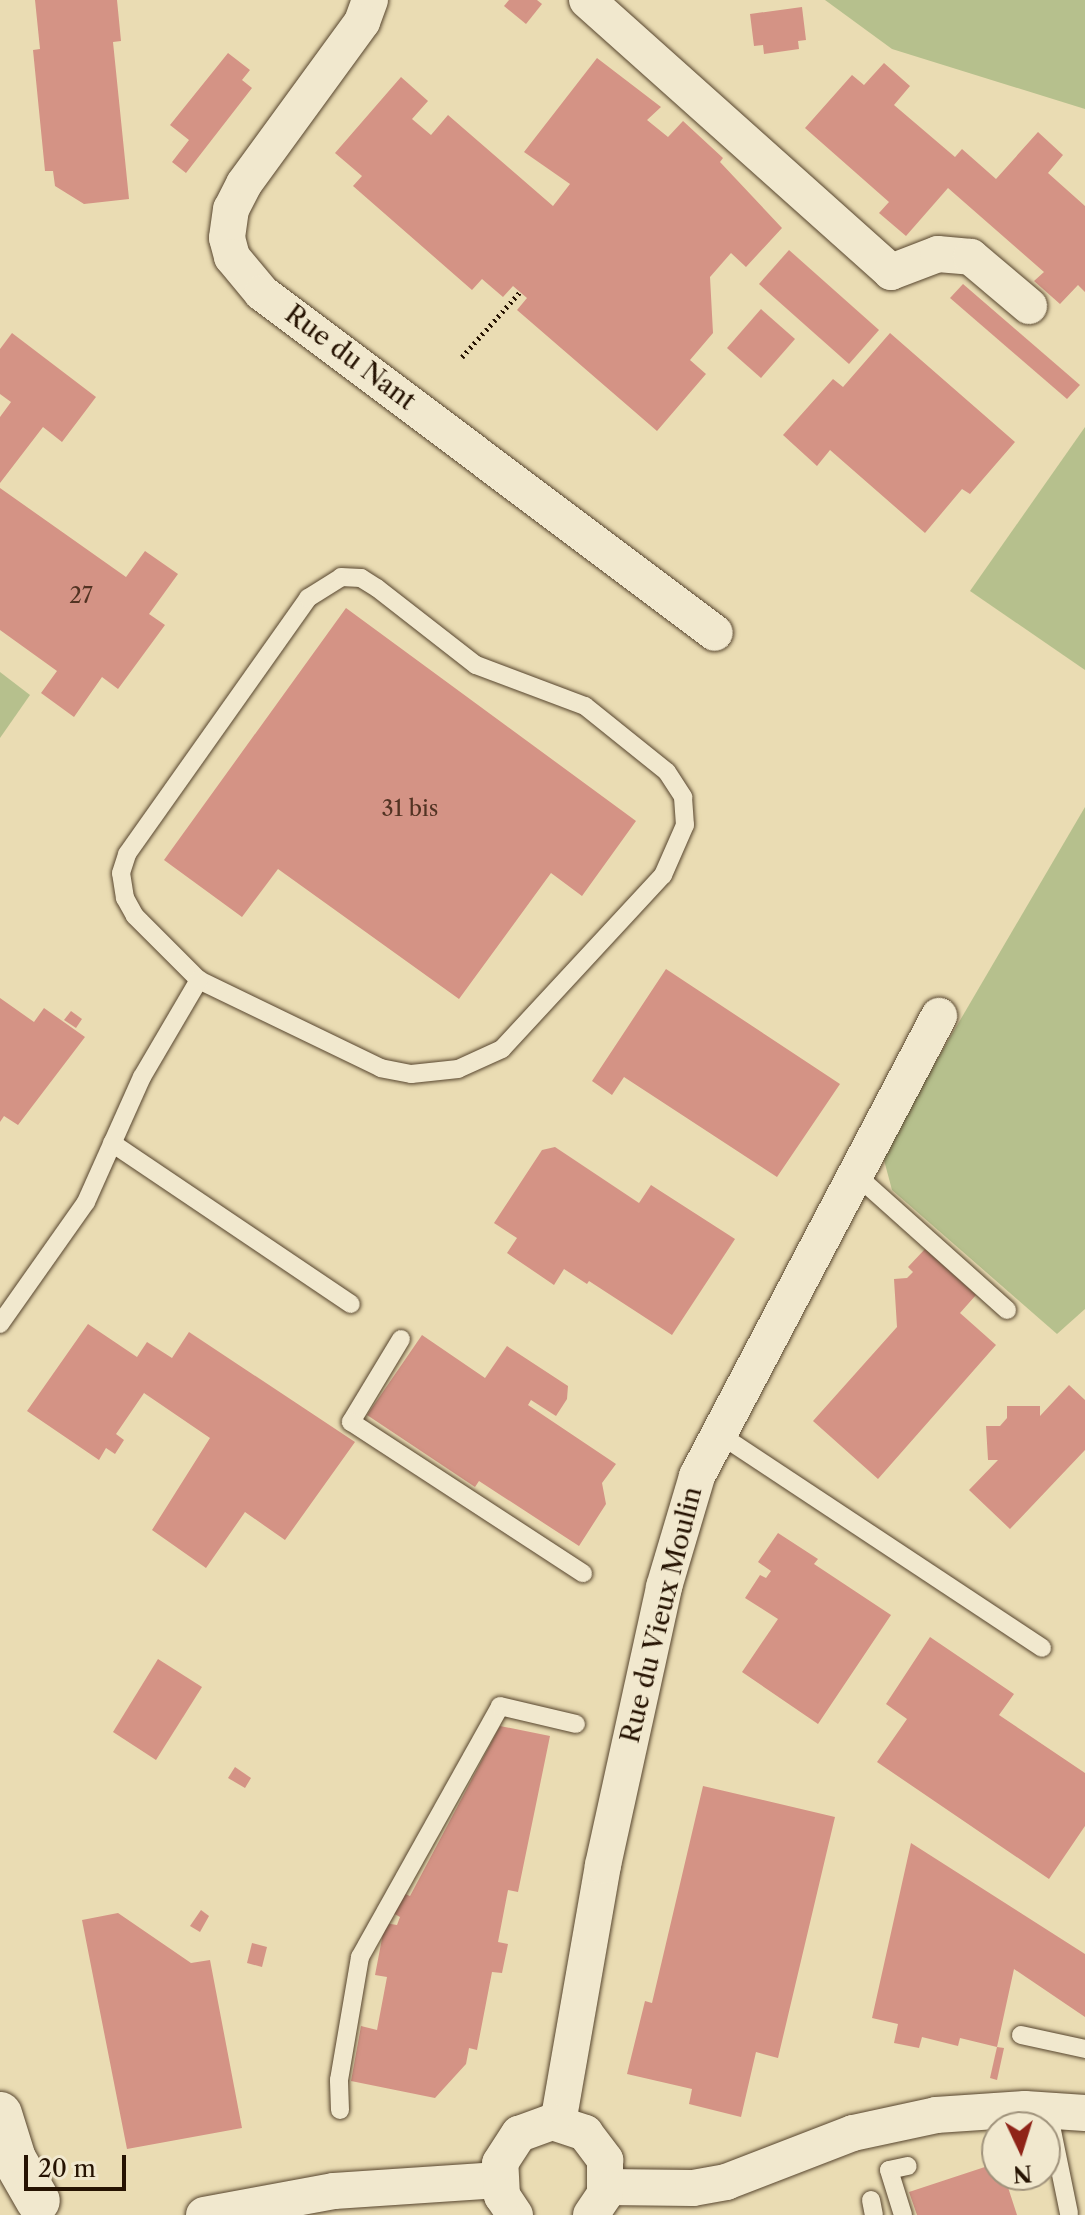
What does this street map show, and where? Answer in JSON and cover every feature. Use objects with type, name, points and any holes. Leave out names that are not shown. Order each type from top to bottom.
[{"type":"main road","points":[[0,2114],[31,2204]]},
{"type":"street","name":"Rue du Nant","points":[[370,0],[362,22],[244,184],[231,209],[227,238],[232,257],[262,293],[715,633]]},
{"type":"street","points":[[587,0],[891,272],[938,254],[971,257],[1029,306]]},
{"type":"street","name":"Rue du Vieux Moulin","points":[[558,2123],[588,1936],[645,1670],[679,1530],[716,1432],[939,1016]]},
{"type":"street","points":[[515,2215],[499,2180],[500,2163],[519,2134],[535,2125],[558,2123],[585,2133],[597,2144],[605,2160],[598,2201],[693,2188],[908,2120],[977,2110],[1048,2111]]},
{"type":"street","points":[[1061,2112],[1085,2113]]},
{"type":"street","points":[[204,2215],[346,2190],[499,2180]]},
{"type":"lane","points":[[341,577],[361,578],[377,588],[476,665],[585,706],[667,772],[683,797],[685,825],[663,875],[502,1049],[458,1069],[411,1074],[381,1068],[199,980],[135,916],[121,873],[127,854],[308,598],[341,577]]},
{"type":"lane","points":[[0,1324],[86,1202],[142,1077],[199,980]]},
{"type":"lane","points":[[112,1143],[351,1304]]},
{"type":"lane","points":[[855,1174],[1007,1310]]},
{"type":"lane","points":[[401,1339],[351,1422],[583,1573]]},
{"type":"lane","points":[[716,1432],[1042,1648]]},
{"type":"lane","points":[[340,2110],[339,2080],[360,1957],[500,1706],[576,1724]]},
{"type":"lane","points":[[1021,2035],[1085,2049]]},
{"type":"lane","points":[[903,2215],[889,2170],[908,2166]]},
{"type":"lane","points":[[1061,2174],[1069,2213]]},
{"type":"path","points":[[462,357],[520,292]]},
{"type":"green space","points":[[825,0],[1085,0],[1085,109],[892,49]]},
{"type":"green space","points":[[1085,427],[1085,670],[970,591]]},
{"type":"green space","points":[[0,672],[30,695],[0,738]]},
{"type":"green space","points":[[1085,807],[1085,1309],[1057,1334],[892,1190],[884,1160],[887,1145]]},
{"type":"building","points":[[35,0],[117,0],[121,41],[113,42],[129,199],[84,204],[55,186],[53,171],[45,171],[33,50],[40,49]]},
{"type":"building","points":[[509,0],[537,0],[542,4],[526,24],[504,6]]},
{"type":"building","points":[[802,7],[806,40],[798,41],[799,49],[764,54],[763,45],[754,46],[750,14]]},
{"type":"building","points":[[228,53],[250,70],[242,80],[252,88],[186,173],[172,162],[189,140],[170,125]]},
{"type":"building","points":[[597,58],[661,107],[647,120],[668,137],[683,121],[723,158],[720,162],[782,228],[746,267],[731,253],[710,277],[713,333],[690,360],[706,374],[657,431],[517,310],[527,298],[513,286],[503,297],[482,279],[472,290],[353,186],[362,176],[335,153],[401,77],[428,101],[412,119],[431,135],[448,115],[553,206],[570,184],[524,152]]},
{"type":"building","points":[[884,63],[910,86],[894,105],[955,157],[962,149],[996,179],[1038,132],[1063,155],[1048,173],[1085,206],[1085,292],[1078,285],[1060,304],[1034,281],[1044,272],[948,188],[906,236],[879,213],[889,202],[805,128],[852,75],[864,85]]},
{"type":"building","points":[[789,250],[879,330],[849,364],[759,284]]},
{"type":"building","points":[[963,284],[1080,385],[1067,399],[950,298]]},
{"type":"building","points":[[761,309],[795,339],[761,378],[727,348]]},
{"type":"building","points":[[12,333],[96,397],[62,442],[43,427],[0,483],[0,417],[11,402],[0,394],[0,349]]},
{"type":"building","points":[[890,333],[1015,442],[970,494],[962,489],[925,533],[830,450],[817,466],[783,435],[833,379],[843,387]]},
{"type":"building","points":[[0,488],[126,577],[145,551],[178,574],[149,614],[165,625],[118,689],[102,677],[74,717],[41,693],[57,671],[0,630]]},
{"type":"building","points":[[346,608],[636,821],[582,896],[551,873],[459,999],[278,869],[242,917],[164,860]]},
{"type":"building","points":[[666,969],[840,1084],[777,1177],[624,1077],[612,1095],[592,1081]]},
{"type":"building","points":[[0,998],[34,1022],[44,1008],[85,1037],[18,1125],[4,1116],[0,1122]]},
{"type":"building","points":[[71,1011],[82,1019],[76,1028],[64,1020]]},
{"type":"building","points":[[555,1147],[639,1203],[651,1185],[735,1239],[672,1335],[589,1281],[587,1284],[564,1269],[554,1285],[507,1253],[517,1238],[494,1223],[542,1150]]},
{"type":"building","points":[[925,1249],[976,1295],[960,1313],[996,1345],[878,1479],[813,1421],[897,1327],[894,1279],[907,1278],[913,1272],[908,1267]]},
{"type":"building","points":[[88,1324],[137,1357],[147,1342],[172,1358],[189,1332],[355,1442],[285,1540],[245,1512],[206,1568],[152,1530],[210,1438],[144,1393],[116,1434],[124,1440],[115,1454],[106,1448],[99,1460],[27,1411]]},
{"type":"building","points":[[422,1335],[485,1378],[507,1346],[568,1386],[567,1399],[556,1416],[531,1400],[528,1405],[616,1464],[602,1483],[606,1504],[579,1546],[479,1481],[475,1487],[367,1415]]},
{"type":"building","points":[[1069,1385],[1085,1400],[1085,1450],[1010,1529],[969,1490],[998,1460],[988,1460],[986,1426],[1000,1426],[1007,1418],[1007,1406],[1040,1406],[1040,1416]]},
{"type":"building","points":[[778,1533],[818,1559],[814,1564],[891,1615],[818,1724],[742,1672],[778,1619],[745,1598],[760,1575],[766,1578],[771,1571],[758,1562]]},
{"type":"building","points":[[930,1637],[1014,1694],[999,1715],[1085,1773],[1085,1826],[1049,1879],[877,1762],[907,1719],[886,1704]]},
{"type":"building","points":[[158,1659],[202,1687],[156,1760],[113,1732]]},
{"type":"building","points":[[500,1726],[550,1736],[518,1892],[508,1890],[498,1942],[508,1944],[502,1973],[492,1972],[477,2050],[469,2048],[466,2064],[435,2098],[351,2081],[361,2026],[377,2030],[387,1977],[375,1975],[385,1923],[397,1925],[400,1917],[393,1913],[403,1893],[410,1896]]},
{"type":"building","points":[[235,1767],[251,1778],[245,1788],[228,1778]]},
{"type":"building","points":[[703,1786],[835,1817],[778,2058],[756,2052],[741,2117],[689,2104],[692,2089],[627,2074],[645,2001],[652,2003]]},
{"type":"building","points":[[911,1843],[1085,1954],[1085,2017],[1014,1969],[997,2047],[960,2038],[958,2046],[922,2037],[919,2048],[894,2043],[898,2024],[872,2018]]},
{"type":"building","points":[[201,1910],[209,1916],[200,1932],[190,1926]]},
{"type":"building","points":[[118,1913],[191,1963],[210,1960],[242,2128],[127,2149],[82,1920]]},
{"type":"building","points":[[252,1943],[267,1947],[262,1967],[247,1963]]},
{"type":"building","points":[[997,2047],[1004,2048],[997,2080],[990,2078]]},
{"type":"building","points":[[981,2168],[981,2191],[1009,2191],[1017,2215],[917,2215],[909,2192]]}]
